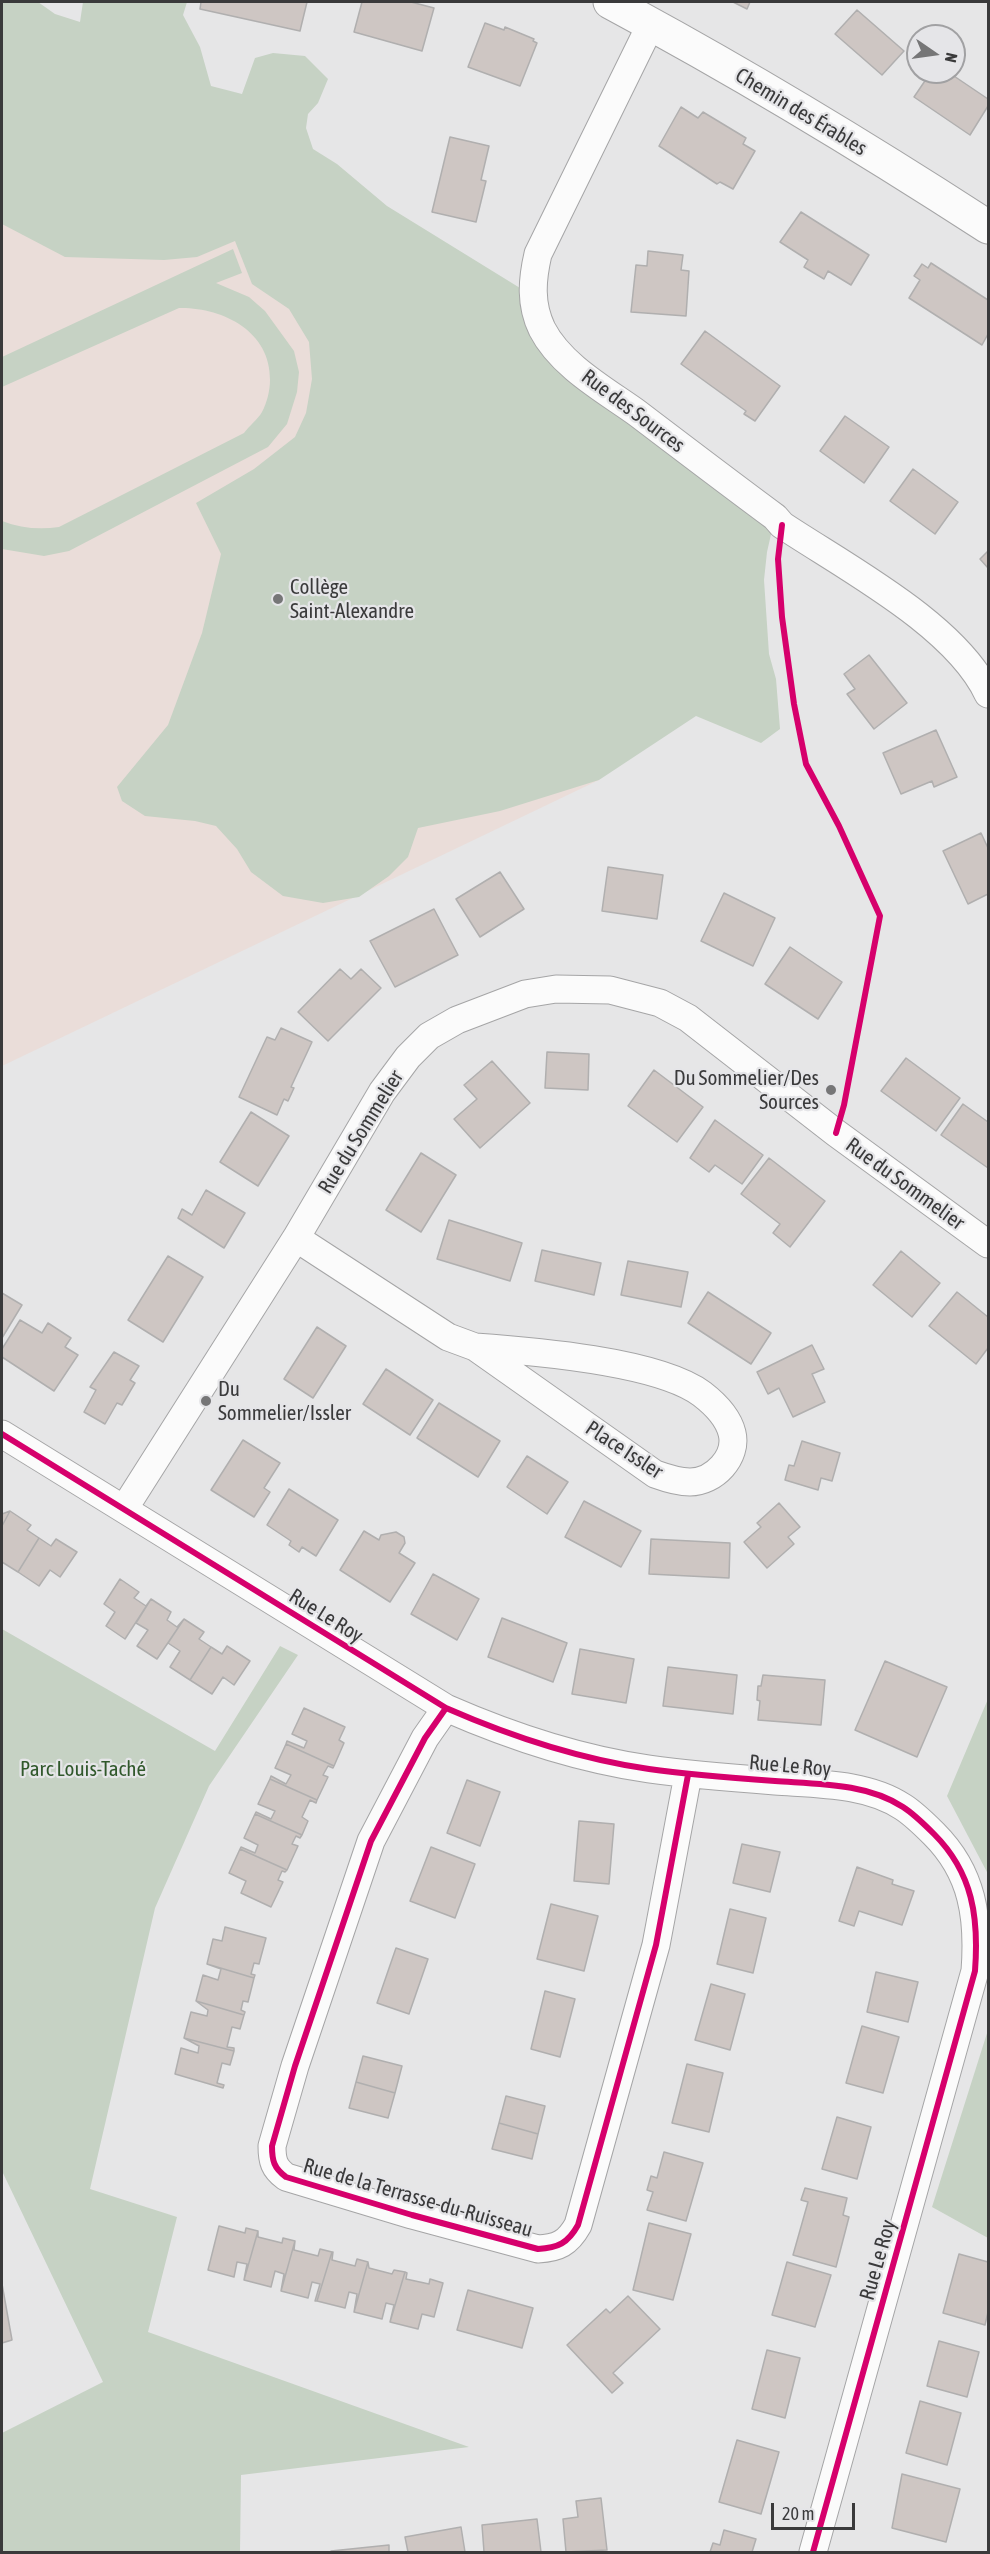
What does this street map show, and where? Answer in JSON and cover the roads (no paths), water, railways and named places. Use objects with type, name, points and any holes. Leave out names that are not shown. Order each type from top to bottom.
[{"type":"street","name":"Chemin des Érables","points":[[610,2],[932,190],[988,227]]},
{"type":"street","name":"Rue des Sources","points":[[651,24],[538,254],[533,276],[533,296],[535,313],[543,332],[573,366],[775,517],[782,525],[915,613],[948,641],[969,664],[988,694]]},
{"type":"street","name":"Rue du Sommelier","points":[[124,1509],[296,1238],[382,1092],[408,1057],[429,1036],[457,1020],[525,994],[556,989],[586,988],[634,995],[660,1003],[688,1018],[836,1133],[988,1245]]},
{"type":"street","name":"Place Issler","points":[[296,1238],[448,1338],[475,1347],[543,1352],[642,1370],[672,1379],[700,1393],[724,1414],[733,1435],[730,1454],[722,1468],[707,1479],[692,1482],[674,1481],[655,1474],[475,1347]]},
{"type":"street","name":"Rue Le Roy","points":[[2,1434],[309,1626],[446,1708],[518,1736],[605,1760],[688,1774],[835,1786],[862,1791],[903,1807],[945,1845],[960,1869],[971,1894],[977,1922],[975,1971],[813,2553]]},
{"type":"street","name":"Rue de la Terrasse-du-Ruisseau","points":[[446,1708],[425,1738],[371,1841],[295,2067],[272,2146],[272,2159],[276,2170],[286,2177],[412,2215],[538,2249],[555,2248],[570,2239],[578,2225],[656,1945],[688,1774]]},
{"type":"place","name":"Collège Saint-Alexandre","points":[[278,599]]},
{"type":"place","name":"Du Sommelier/Des Sources","points":[[831,1090]]},
{"type":"place","name":"Du Sommelier/Issler","points":[[206,1401]]},
{"type":"park label","name":"Parc Louis-Taché","points":[[83,1769]]}]
